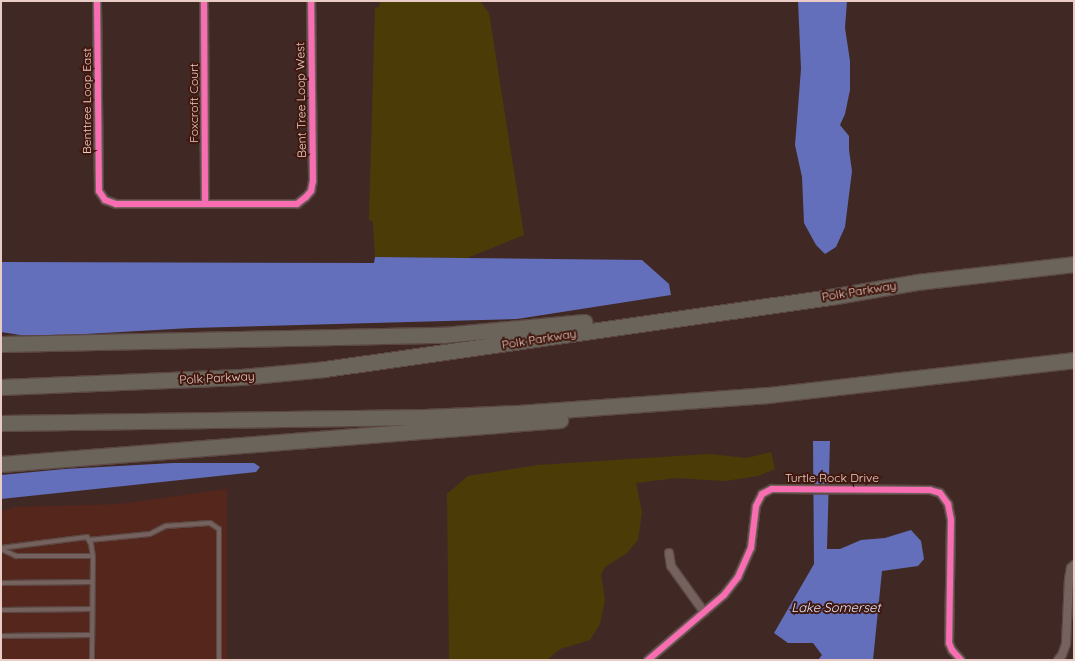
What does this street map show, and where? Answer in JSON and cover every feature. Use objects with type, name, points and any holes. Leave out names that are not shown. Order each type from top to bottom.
[{"type":"highway","name":"Polk Parkway","points":[[1,388],[241,377],[325,369],[830,296],[917,282],[1074,264]]},
{"type":"highway","points":[[1,344],[443,335],[515,329],[713,307],[748,307]]},
{"type":"highway","points":[[1,423],[425,417],[632,406],[768,395],[1074,360]]},
{"type":"highway","points":[[1,464],[533,423],[710,406],[768,395]]},
{"type":"street","name":"Benttree Loop East","points":[[97,1],[99,190],[105,200],[116,204],[205,203]]},
{"type":"street","name":"Bent Tree Loop West","points":[[205,203],[297,204],[306,197],[311,190],[313,181],[311,1]]},
{"type":"street","name":"Foxcroft Court","points":[[204,2],[205,203]]},
{"type":"street","name":"Turtle Rock Drive","points":[[648,660],[724,595],[738,577],[751,548],[756,506],[762,494],[772,489],[834,489],[930,490],[940,493],[948,504],[951,520],[949,643],[952,650],[961,660]]},
{"type":"street","points":[[670,553],[671,566],[704,612]]},
{"type":"street","points":[[1058,660],[1062,655],[1066,644],[1068,579],[1071,568],[1074,565]]},
{"type":"lane","points":[[89,540],[150,534],[166,526],[210,523],[219,530],[219,660]]},
{"type":"lane","points":[[1,549],[83,536],[87,537],[93,556],[92,660]]},
{"type":"lane","points":[[1,549],[16,556],[93,556]]},
{"type":"lane","points":[[1,582],[92,582]]},
{"type":"lane","points":[[1,610],[92,609]]},
{"type":"lane","points":[[1,636],[92,635]]},
{"type":"shaded area","points":[[380,1],[480,1],[489,13],[524,235],[467,258],[375,257],[373,222],[369,219],[375,8],[379,7]]},
{"type":"shaded area","points":[[771,452],[775,469],[758,476],[725,481],[676,478],[636,483],[642,512],[638,540],[627,553],[605,567],[601,574],[605,600],[600,624],[590,640],[560,649],[547,660],[449,660],[447,494],[468,476],[538,465],[709,454],[747,458]]},
{"type":"shaded area","points":[[227,489],[227,660],[1,660],[1,512],[15,507],[119,504]]},
{"type":"water","points":[[798,1],[847,1],[845,28],[850,61],[850,90],[845,114],[840,125],[849,136],[852,171],[845,227],[836,247],[825,254],[816,245],[804,223],[802,177],[795,145],[801,69]]},
{"type":"water","points":[[375,257],[642,260],[669,284],[671,295],[517,319],[191,328],[33,337],[1,332],[1,262],[374,263]]},
{"type":"water","name":"Lake Somerset","points":[[813,441],[830,441],[827,549],[840,549],[861,540],[885,538],[911,530],[921,541],[924,559],[918,566],[882,571],[873,660],[818,660],[822,655],[813,643],[788,643],[774,633],[814,564]]},
{"type":"water","points":[[173,463],[254,463],[260,467],[256,472],[1,499],[1,475],[65,469]]},
{"type":"cycle path","points":[[97,1],[99,191],[105,200],[116,204],[297,204],[306,197],[311,191],[313,181],[311,1]]},
{"type":"cycle path","points":[[204,2],[205,203]]},
{"type":"cycle path","points":[[648,660],[724,595],[738,577],[751,548],[756,506],[762,494],[772,489],[930,490],[940,493],[948,504],[951,520],[949,643],[952,650],[961,660]]}]
